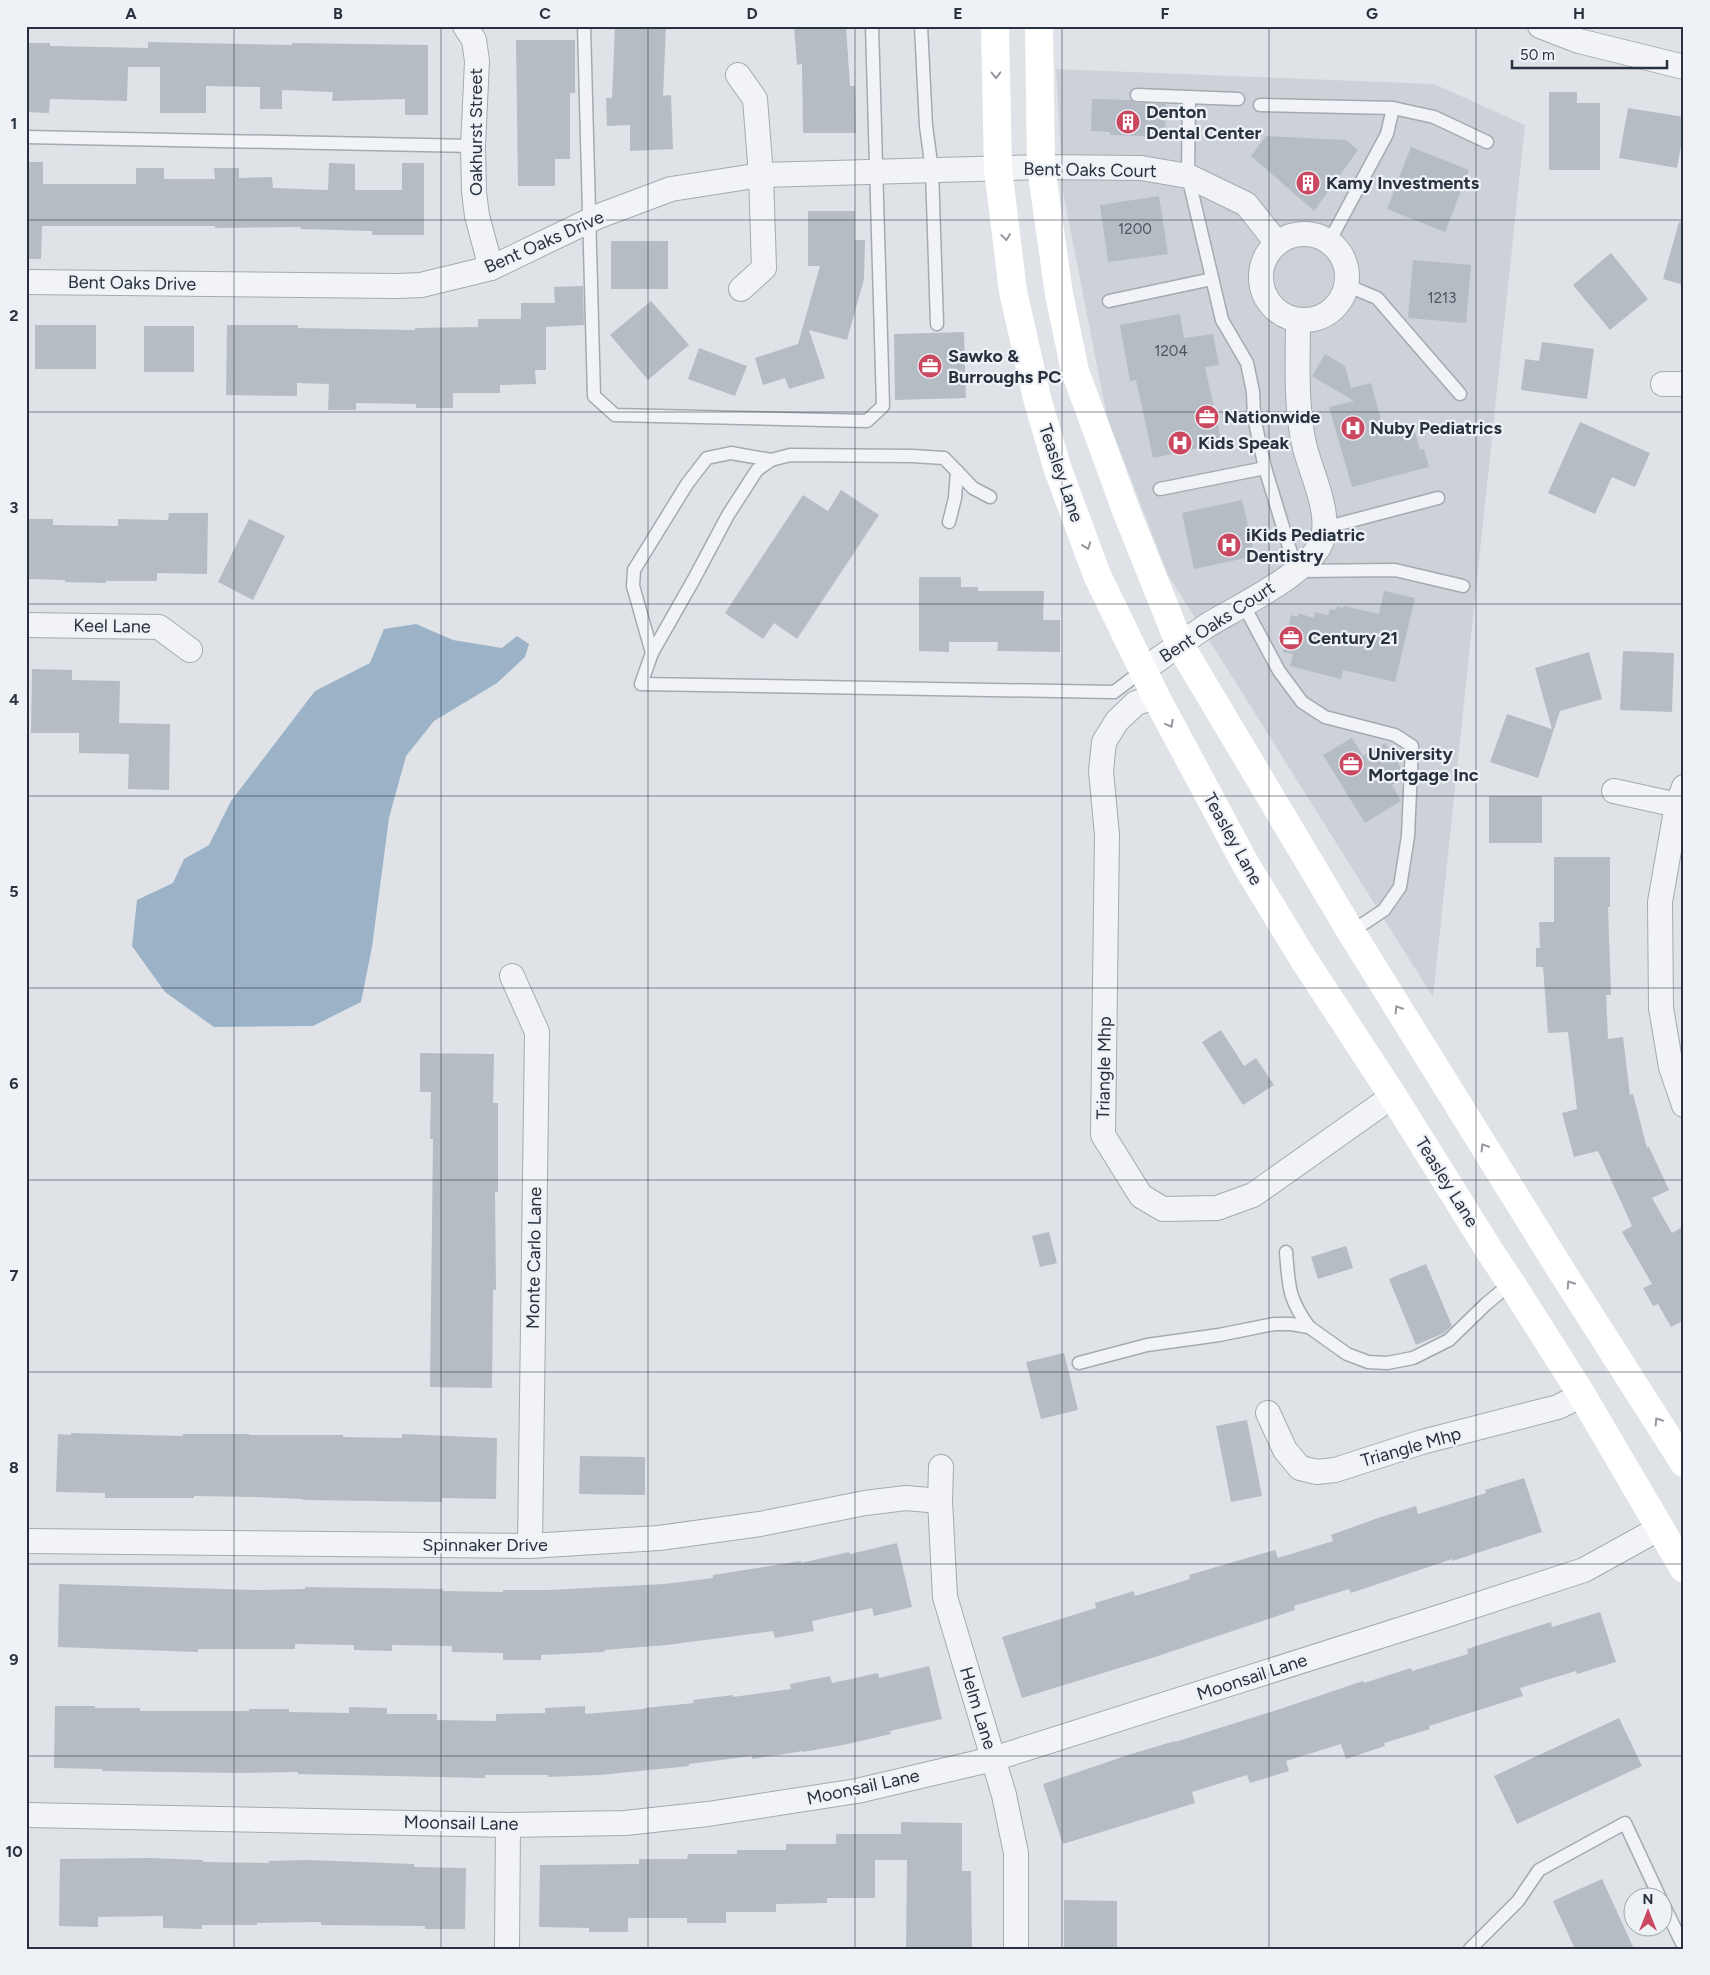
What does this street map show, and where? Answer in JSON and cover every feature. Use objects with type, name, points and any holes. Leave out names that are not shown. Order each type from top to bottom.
[{"type":"main road","name":"Teasley Lane","points":[[994,26],[998,169],[1013,291],[1037,398],[1058,467],[1098,575],[1142,671],[1246,865],[1304,960],[1393,1096],[1582,1395],[1684,1569]]},
{"type":"main road","points":[[1040,26],[1041,167],[1059,294],[1075,371],[1127,514],[1180,645],[1350,932],[1559,1267],[1684,1462]]},
{"type":"street","name":"Oakhurst Street","points":[[465,26],[474,40],[477,61],[472,168],[477,216],[491,268]]},
{"type":"street","points":[[1540,26],[1579,41],[1684,67]]},
{"type":"street","points":[[738,75],[755,99],[761,175],[764,268],[741,289]]},
{"type":"street","name":"Bent Oaks Court","points":[[998,169],[1041,167],[1141,168],[1188,176],[1246,204],[1277,243]]},
{"type":"street","name":"Bent Oaks Drive","points":[[26,282],[420,285],[491,268],[591,220],[671,189],[761,175],[998,169]]},
{"type":"street","points":[[1310,235],[1328,242],[1339,252],[1347,274],[1346,285],[1338,303],[1327,313],[1313,319],[1298,320],[1276,310],[1266,299],[1261,284],[1261,269],[1267,254],[1277,243],[1287,237],[1310,235]]},
{"type":"street","name":"Bent Oaks Court","points":[[1142,671],[1243,604],[1298,571],[1320,547],[1324,528],[1323,504],[1305,447],[1298,397],[1298,320]]},
{"type":"street","name":"Keel Lane","points":[[26,624],[159,627],[190,650]]},
{"type":"street","name":"Triangle Mhp","points":[[1156,697],[1136,703],[1117,721],[1104,742],[1101,771],[1107,835],[1103,1135],[1141,1196],[1163,1209],[1217,1208],[1254,1195],[1393,1096]]},
{"type":"street","points":[[1614,791],[1680,796],[1660,902],[1661,1008],[1671,1067],[1684,1105]]},
{"type":"street","name":"Monte Carlo Lane","points":[[512,976],[537,1032],[530,1546]]},
{"type":"street","name":"Triangle Mhp","points":[[1268,1413],[1285,1450],[1300,1468],[1317,1472],[1335,1470],[1422,1442],[1558,1407],[1582,1395]]},
{"type":"street","name":"Helm Lane","points":[[941,1467],[940,1501],[945,1597],[1004,1795],[1016,1853],[1016,1949]]},
{"type":"street","name":"Spinnaker Drive","points":[[26,1541],[530,1546],[659,1538],[760,1524],[865,1503],[906,1498],[940,1501]]},
{"type":"street","name":"Moonsail Lane","points":[[26,1815],[508,1825],[625,1823],[708,1814],[857,1791],[993,1759],[1584,1570],[1660,1528]]},
{"type":"street","points":[[507,1949],[508,1825]]},
{"type":"lane","points":[[584,26],[591,220],[594,396],[615,415],[867,421],[883,406],[872,26]]},
{"type":"lane","points":[[922,26],[926,126],[932,170],[937,324]]},
{"type":"lane","points":[[1137,95],[1238,99]]},
{"type":"lane","points":[[1189,97],[1188,176],[1222,320],[1247,363],[1253,392],[1254,417],[1265,468],[1298,571],[1396,570],[1463,586]]},
{"type":"lane","points":[[1260,105],[1393,108],[1434,117],[1487,142]]},
{"type":"lane","points":[[1328,242],[1387,134],[1393,108]]},
{"type":"lane","points":[[26,137],[473,146]]},
{"type":"lane","points":[[1109,301],[1212,279]]},
{"type":"lane","points":[[1346,285],[1377,298],[1460,394]]},
{"type":"lane","points":[[652,653],[633,586],[634,570],[687,484],[707,458],[731,454],[771,460]]},
{"type":"lane","points":[[990,497],[972,488],[944,458],[790,455],[771,460],[756,470],[728,515],[652,653],[641,684],[1114,692],[1142,671]]},
{"type":"lane","points":[[1160,489],[1265,468]]},
{"type":"lane","points":[[949,522],[955,498],[956,471]]},
{"type":"lane","points":[[1324,528],[1438,498]]},
{"type":"lane","points":[[1243,604],[1279,671],[1302,702],[1325,717],[1395,735],[1412,746],[1408,836],[1400,888],[1384,910],[1350,932]]},
{"type":"lane","points":[[1286,1252],[1289,1291],[1309,1327],[1347,1354],[1368,1362],[1387,1363],[1413,1358],[1448,1340],[1486,1304],[1503,1290],[1513,1286]]},
{"type":"lane","points":[[1079,1363],[1147,1345],[1219,1335],[1274,1324],[1309,1327]]},
{"type":"lane","points":[[1470,1949],[1518,1901],[1539,1870],[1625,1823],[1655,1888]]},
{"type":"lane","points":[[1672,1922],[1684,1947]]},
{"type":"shaded area","points":[[1056,69],[1434,84],[1525,125],[1433,997],[1168,575],[1107,417],[1063,192]]},
{"type":"water","points":[[416,624],[453,640],[502,648],[517,636],[529,644],[525,657],[497,683],[434,721],[406,756],[389,818],[372,947],[361,1002],[313,1026],[214,1027],[165,992],[132,946],[137,900],[173,883],[184,859],[209,845],[231,801],[315,691],[370,663],[384,629]]},
{"type":"building","points":[[615,26],[666,26],[663,96],[671,95],[673,149],[630,151],[630,125],[607,126],[606,98],[612,98]]},
{"type":"building","points":[[794,26],[846,26],[850,86],[855,86],[856,133],[803,133],[802,64],[797,65]]},
{"type":"building","points":[[516,40],[575,40],[575,93],[570,93],[570,159],[555,159],[555,186],[518,186]]},
{"type":"building","points":[[148,42],[428,45],[428,115],[405,115],[405,99],[332,101],[333,92],[282,90],[282,109],[260,109],[260,87],[206,86],[206,113],[160,113],[160,67],[128,67],[127,101],[50,99],[49,113],[26,112],[26,43],[50,43],[50,46],[148,48]]},
{"type":"building","points":[[1549,92],[1577,92],[1577,103],[1600,103],[1600,170],[1549,170]]},
{"type":"building","name":"Denton Dental Center","points":[[1092,99],[1131,100],[1137,103],[1166,104],[1165,137],[1110,135],[1110,132],[1091,131]]},
{"type":"building","points":[[1628,108],[1684,117],[1684,130],[1677,168],[1619,158]]},
{"type":"building","name":"Kamy Investments","points":[[1266,136],[1346,140],[1358,150],[1314,211],[1251,156]]},
{"type":"building","points":[[1411,147],[1469,170],[1445,232],[1387,209]]},
{"type":"building","points":[[26,162],[43,162],[43,184],[136,184],[136,168],[164,168],[164,179],[215,179],[214,168],[239,168],[239,178],[272,177],[273,188],[328,190],[329,163],[355,164],[355,190],[402,190],[402,163],[424,163],[424,235],[372,235],[372,231],[300,229],[301,227],[42,226],[41,259],[26,259]]},
{"type":"building","points":[[1159,196],[1168,254],[1108,262],[1100,205]]},
{"type":"building","points":[[808,211],[855,211],[855,240],[865,240],[864,279],[847,340],[809,330],[825,378],[789,389],[785,378],[763,385],[755,358],[798,344],[820,266],[808,266]]},
{"type":"building","points":[[1679,222],[1684,223],[1684,285],[1663,279]]},
{"type":"building","points":[[611,241],[668,241],[668,289],[611,289]]},
{"type":"building","points":[[1611,253],[1648,299],[1610,330],[1573,285]]},
{"type":"building","points":[[1413,260],[1471,265],[1466,323],[1408,318]]},
{"type":"building","points":[[583,286],[584,325],[546,327],[546,370],[535,370],[536,384],[500,385],[500,393],[453,393],[453,408],[416,408],[416,404],[356,403],[356,410],[328,410],[329,384],[297,383],[297,396],[226,395],[227,325],[298,325],[298,328],[415,330],[415,328],[478,327],[478,319],[521,319],[521,303],[555,303],[554,287]]},
{"type":"building","points":[[651,301],[689,345],[648,380],[610,335]]},
{"type":"building","points":[[1180,314],[1184,338],[1213,334],[1219,365],[1205,367],[1222,443],[1153,458],[1136,380],[1130,381],[1120,325]]},
{"type":"building","points":[[35,325],[96,325],[96,369],[35,369]]},
{"type":"building","points":[[144,326],[194,326],[194,372],[144,372]]},
{"type":"building","name":"Sawko & Burroughs PC","points":[[964,332],[966,398],[895,400],[894,334]]},
{"type":"building","points":[[1542,342],[1594,349],[1587,399],[1521,390],[1525,359],[1539,361]]},
{"type":"building","points":[[699,348],[747,366],[735,396],[688,379]]},
{"type":"building","points":[[1325,354],[1345,366],[1351,388],[1371,383],[1386,437],[1414,429],[1420,450],[1424,449],[1429,467],[1352,487],[1329,407],[1354,401],[1312,376]]},
{"type":"building","points":[[1580,422],[1650,453],[1635,487],[1612,477],[1595,514],[1548,493]]},
{"type":"building","points":[[841,490],[879,515],[797,639],[774,623],[763,639],[725,613],[803,495],[828,511]]},
{"type":"building","points":[[1242,500],[1255,556],[1194,569],[1182,513]]},
{"type":"building","points":[[169,513],[208,513],[207,574],[157,573],[157,581],[106,581],[106,583],[26,579],[26,519],[53,519],[53,525],[118,526],[118,519],[168,520]]},
{"type":"building","points":[[249,519],[285,536],[253,600],[218,582]]},
{"type":"building","points":[[919,577],[961,577],[961,587],[978,587],[978,591],[1044,591],[1043,620],[1060,620],[1060,652],[997,651],[998,642],[949,642],[949,652],[919,651]]},
{"type":"building","points":[[1384,591],[1415,598],[1395,682],[1343,670],[1341,679],[1290,666],[1293,654],[1283,652],[1291,615],[1298,617],[1298,613],[1314,618],[1315,612],[1328,615],[1330,609],[1335,610],[1337,606],[1379,614]]},
{"type":"building","points":[[1623,651],[1674,653],[1672,712],[1620,710]]},
{"type":"building","points":[[1589,652],[1602,699],[1560,711],[1538,778],[1490,762],[1507,714],[1552,729],[1535,668]]},
{"type":"building","points":[[32,669],[72,670],[72,680],[120,681],[119,723],[170,724],[169,790],[128,789],[129,754],[79,753],[79,733],[31,733]]},
{"type":"building","points":[[1352,738],[1363,756],[1385,743],[1403,771],[1402,779],[1392,785],[1401,801],[1365,823],[1323,755]]},
{"type":"building","points":[[1489,796],[1542,796],[1542,843],[1489,843]]},
{"type":"building","points":[[1554,857],[1610,857],[1610,907],[1608,907],[1611,995],[1606,995],[1608,1039],[1623,1037],[1630,1095],[1633,1094],[1647,1148],[1649,1147],[1669,1190],[1652,1198],[1672,1233],[1684,1226],[1684,1320],[1671,1327],[1658,1304],[1653,1306],[1643,1288],[1652,1284],[1622,1232],[1632,1226],[1598,1151],[1574,1157],[1562,1113],[1577,1109],[1568,1032],[1548,1033],[1543,967],[1536,967],[1536,948],[1540,948],[1539,922],[1554,922]]},
{"type":"building","points":[[1221,1030],[1244,1066],[1256,1058],[1274,1085],[1243,1105],[1202,1042]]},
{"type":"building","points":[[420,1053],[494,1054],[493,1103],[498,1103],[498,1192],[495,1192],[496,1290],[493,1290],[492,1388],[430,1387],[433,1139],[430,1139],[431,1092],[420,1092]]},
{"type":"building","points":[[1049,1232],[1057,1263],[1040,1267],[1032,1236]]},
{"type":"building","points":[[1346,1246],[1353,1268],[1318,1279],[1311,1257]]},
{"type":"building","points":[[1426,1264],[1452,1326],[1444,1333],[1416,1345],[1389,1279]]},
{"type":"building","points":[[1064,1353],[1078,1410],[1041,1419],[1026,1362]]},
{"type":"building","points":[[1247,1420],[1262,1496],[1231,1502],[1216,1426]]},
{"type":"building","points":[[71,1433],[183,1436],[183,1434],[343,1435],[343,1437],[402,1438],[402,1434],[497,1438],[496,1499],[442,1498],[442,1502],[194,1496],[194,1498],[105,1498],[105,1493],[56,1492],[58,1434],[71,1435]]},
{"type":"building","points":[[580,1456],[645,1457],[645,1495],[579,1494]]},
{"type":"building","points":[[1524,1478],[1542,1532],[1452,1561],[1452,1559],[1351,1593],[1349,1589],[1294,1606],[1295,1610],[1155,1657],[1022,1698],[1002,1637],[1096,1608],[1095,1603],[1134,1591],[1135,1596],[1190,1579],[1189,1575],[1275,1550],[1278,1558],[1333,1541],[1331,1535],[1378,1518],[1416,1506],[1418,1514],[1486,1493],[1485,1490]]},
{"type":"building","points":[[897,1543],[912,1607],[874,1616],[872,1608],[812,1621],[814,1631],[775,1638],[773,1631],[667,1645],[604,1650],[605,1652],[541,1655],[541,1660],[503,1660],[503,1653],[452,1652],[452,1646],[392,1645],[392,1651],[354,1650],[354,1645],[295,1644],[295,1649],[198,1649],[198,1652],[58,1647],[59,1584],[257,1590],[305,1589],[305,1587],[503,1592],[503,1590],[548,1590],[664,1584],[713,1578],[713,1575],[801,1561],[801,1563]]},
{"type":"building","points":[[1600,1612],[1616,1662],[1577,1674],[1576,1671],[1520,1688],[1523,1696],[1429,1726],[1430,1729],[1384,1743],[1385,1746],[1346,1759],[1341,1744],[1286,1761],[1289,1771],[1250,1783],[1247,1775],[1192,1792],[1195,1803],[1063,1844],[1043,1784],[1128,1755],[1280,1709],[1363,1681],[1364,1683],[1411,1668],[1412,1671],[1468,1654],[1467,1649],[1551,1622],[1552,1627]]},
{"type":"building","points":[[929,1666],[942,1719],[890,1731],[891,1734],[843,1745],[752,1759],[752,1756],[689,1764],[689,1766],[600,1775],[548,1777],[548,1775],[485,1775],[485,1778],[298,1774],[298,1772],[102,1771],[102,1769],[54,1768],[55,1706],[140,1708],[140,1711],[289,1709],[289,1712],[349,1713],[349,1707],[387,1708],[387,1714],[437,1714],[437,1720],[496,1721],[496,1714],[545,1713],[545,1708],[585,1706],[585,1714],[694,1703],[693,1700],[791,1689],[790,1684],[830,1676],[832,1683],[878,1673],[879,1678]]},
{"type":"building","points":[[1619,1718],[1642,1766],[1517,1824],[1494,1776]]},
{"type":"building","points":[[901,1822],[962,1823],[962,1871],[971,1871],[972,1949],[906,1949],[907,1860],[875,1860],[875,1898],[827,1898],[827,1903],[776,1904],[776,1912],[726,1912],[726,1923],[687,1923],[687,1918],[628,1918],[628,1932],[589,1932],[589,1928],[539,1927],[540,1865],[639,1864],[639,1859],[687,1859],[688,1854],[737,1854],[737,1850],[786,1850],[786,1844],[836,1844],[836,1834],[901,1834]]},
{"type":"building","points":[[150,1858],[203,1860],[203,1862],[269,1863],[269,1861],[309,1860],[414,1864],[414,1867],[466,1868],[465,1929],[425,1929],[425,1926],[321,1925],[321,1922],[202,1925],[202,1929],[163,1928],[163,1916],[98,1917],[98,1927],[59,1926],[60,1859]]},
{"type":"building","points":[[1602,1879],[1622,1923],[1622,1938],[1629,1938],[1634,1949],[1575,1949],[1553,1901]]},
{"type":"building","points":[[1064,1900],[1117,1901],[1117,1949],[1064,1949]]},
{"type":"place","name":"Denton Dental Center","points":[[1128,122]]},
{"type":"place","name":"Kamy Investments","points":[[1308,183]]},
{"type":"place","name":"Sawko & Burroughs PC","points":[[930,366]]},
{"type":"place","name":"Nationwide","points":[[1207,417]]},
{"type":"place","name":"Nuby Pediatrics","points":[[1353,428]]},
{"type":"place","name":"Kids Speak","points":[[1180,443]]},
{"type":"place","name":"iKids Pediatric Dentistry","points":[[1229,545]]},
{"type":"place","name":"Century 21","points":[[1291,638]]},
{"type":"place","name":"University Mortgage Inc","points":[[1351,764]]}]
